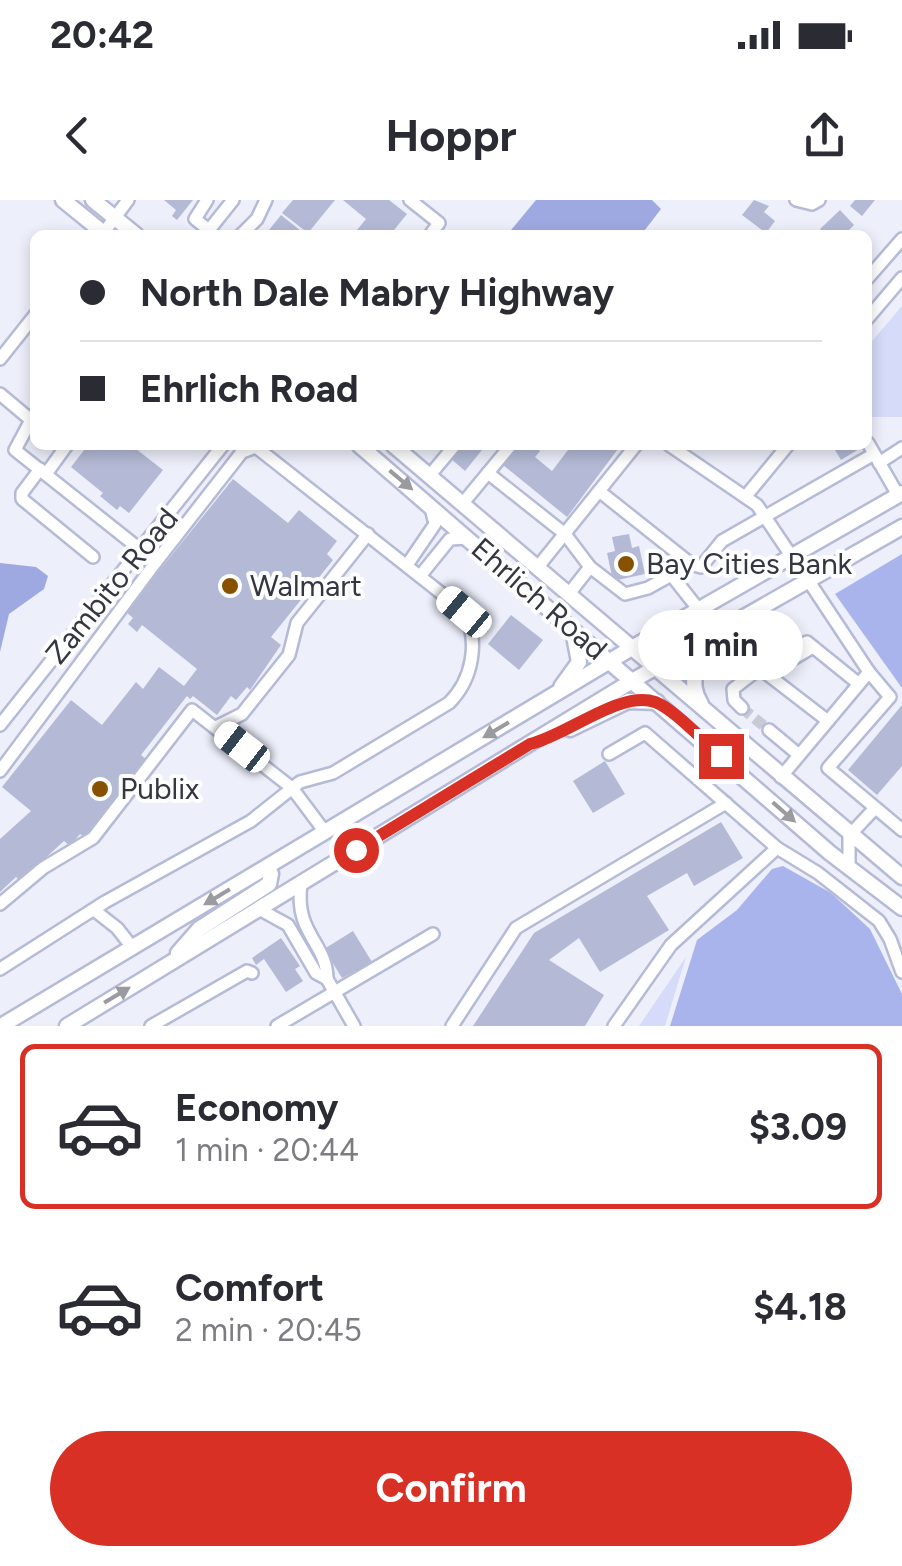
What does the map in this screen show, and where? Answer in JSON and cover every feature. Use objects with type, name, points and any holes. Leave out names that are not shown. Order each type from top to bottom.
[{"type":"main road","points":[[63,200],[99,230]]},
{"type":"main road","points":[[94,200],[130,230]]},
{"type":"main road","name":"Ehrlich Road","points":[[365,450],[849,868],[902,908]]},
{"type":"main road","name":"Ehrlich Road","points":[[399,450],[849,836],[902,877]]},
{"type":"main road","points":[[1,1026],[630,649],[900,494]]},
{"type":"main road","points":[[67,1026],[632,681],[810,583],[902,527]]},
{"type":"main road","points":[[552,697],[579,662],[573,630]]},
{"type":"main road","points":[[710,717],[696,696],[693,682],[703,654],[722,630]]},
{"type":"main road","points":[[530,744],[549,740],[628,701],[657,702]]},
{"type":"main road","points":[[168,965],[199,929],[269,884],[271,874],[267,867]]},
{"type":"street","points":[[106,230],[128,200]]},
{"type":"street","points":[[207,200],[196,219],[208,230]]},
{"type":"street","points":[[213,230],[233,200]]},
{"type":"street","points":[[247,230],[266,200]]},
{"type":"street","points":[[410,200],[439,223],[434,230]]},
{"type":"street","points":[[796,200],[812,204],[819,200]]},
{"type":"street","points":[[872,273],[902,239]]},
{"type":"street","points":[[872,313],[902,278]]},
{"type":"street","points":[[0,359],[30,321]]},
{"type":"street","points":[[0,394],[30,416]]},
{"type":"street","points":[[30,424],[16,450],[156,562]]},
{"type":"street","points":[[600,491],[691,564],[700,566],[722,541],[874,453],[902,448]]},
{"type":"street","points":[[63,450],[22,493],[22,499],[93,557]]},
{"type":"street","name":"Zambito Road","points":[[1,721],[141,552],[214,450]]},
{"type":"street","points":[[0,771],[156,562],[246,450]]},
{"type":"street","points":[[0,969],[94,910],[251,821],[305,780],[332,773],[457,694],[471,662],[474,632],[464,612],[261,450]]},
{"type":"street","points":[[430,475],[451,450]]},
{"type":"street","points":[[464,503],[505,450]]},
{"type":"street","points":[[537,568],[632,450]]},
{"type":"street","points":[[677,450],[746,496],[766,516],[792,557]]},
{"type":"street","points":[[746,496],[784,450]]},
{"type":"street","points":[[874,453],[900,494]]},
{"type":"street","points":[[488,472],[565,534],[590,567],[625,594],[673,576],[691,564]]},
{"type":"street","points":[[406,565],[435,524],[430,504]]},
{"type":"street","points":[[216,727],[242,714],[289,655],[296,623],[368,534]]},
{"type":"street","points":[[420,576],[450,539],[460,536],[472,540]]},
{"type":"street","points":[[568,596],[590,567]]},
{"type":"street","points":[[673,576],[699,610]]},
{"type":"street","points":[[810,583],[890,697],[828,768],[902,830]]},
{"type":"street","points":[[828,721],[767,674],[786,657],[813,647],[859,684]]},
{"type":"street","points":[[742,708],[734,700],[733,690],[764,665]]},
{"type":"street","points":[[781,777],[869,672]]},
{"type":"street","points":[[0,904],[43,868],[93,838],[187,714],[196,712],[292,788],[325,832]]},
{"type":"street","points":[[769,730],[800,755]]},
{"type":"street","points":[[609,754],[645,733],[777,848],[818,873],[878,922],[890,939],[902,972]]},
{"type":"street","points":[[452,1026],[516,928],[726,803]]},
{"type":"street","points":[[849,868],[849,836],[874,808]]},
{"type":"street","points":[[614,1026],[670,945],[777,848]]},
{"type":"street","points":[[301,884],[301,919],[327,966],[326,979]]},
{"type":"street","points":[[259,909],[288,925],[354,1026]]},
{"type":"street","points":[[94,910],[117,928],[132,947]]},
{"type":"street","points":[[277,1026],[432,934]]},
{"type":"street","points":[[152,1026],[247,971],[252,973]]},
{"type":"shaded area","points":[[536,200],[652,200],[661,209],[645,230],[511,230]]},
{"type":"shaded area","points":[[902,306],[902,417],[872,417],[872,341]]},
{"type":"shaded area","points":[[902,554],[902,688],[835,594]]},
{"type":"shaded area","points":[[0,563],[36,567],[48,576],[44,589],[9,614],[0,652]]},
{"type":"shaded area","points":[[783,866],[831,893],[870,929],[902,994],[902,1026],[670,1026],[697,940],[737,910],[772,869]]},
{"type":"shaded area","points":[[686,957],[665,1026],[639,1026]]},
{"type":"building","points":[[164,200],[193,200],[177,220],[172,216],[176,210]]},
{"type":"building","points":[[293,200],[335,200],[310,230],[304,230],[282,213]]},
{"type":"building","points":[[343,200],[389,200],[407,214],[394,230],[357,230],[366,219]]},
{"type":"building","points":[[754,200],[769,206],[764,212],[775,221],[768,230],[762,230],[742,215]]},
{"type":"building","points":[[855,200],[875,200],[862,216],[850,206]]},
{"type":"building","points":[[840,210],[854,225],[849,230],[820,229]]},
{"type":"building","points":[[281,215],[300,230],[269,230]]},
{"type":"building","points":[[84,450],[137,450],[163,470],[129,513],[120,506],[117,510],[71,467]]},
{"type":"building","points":[[454,450],[482,450],[465,471],[449,457]]},
{"type":"building","points":[[516,450],[539,450],[535,457],[552,471],[568,450],[617,450],[567,517],[503,465]]},
{"type":"building","points":[[835,450],[857,450],[841,460]]},
{"type":"building","points":[[233,479],[288,523],[299,510],[337,541],[327,554],[333,560],[271,637],[281,645],[250,690],[247,687],[236,700],[231,696],[217,715],[193,696],[187,696],[141,755],[146,759],[84,837],[80,834],[70,846],[64,841],[20,881],[16,877],[0,892],[0,839],[31,811],[2,787],[71,700],[102,725],[136,682],[143,689],[159,667],[184,686],[197,669],[142,625],[137,632],[128,624],[133,618],[126,612]]},
{"type":"building","name":"Bay Cities Bank","points":[[629,534],[632,548],[639,546],[645,574],[613,581],[607,553],[615,551],[612,537]]},
{"type":"building","points":[[511,615],[543,640],[519,670],[488,644]]},
{"type":"building","points":[[902,705],[902,766],[877,795],[848,770]]},
{"type":"building","points":[[605,761],[625,794],[593,813],[573,781]]},
{"type":"building","points":[[721,822],[743,858],[694,886],[687,873],[647,896],[669,930],[600,972],[579,938],[549,960],[604,995],[585,1026],[473,1026],[534,933]]},
{"type":"building","points":[[353,931],[372,962],[342,978],[324,949]]},
{"type":"building","points":[[281,938],[300,966],[295,969],[303,981],[286,992],[264,959],[256,965],[252,958]]},
{"type":"tunnel","points":[[742,708],[769,730]]},
{"type":"place","name":"Bay Cities Bank","points":[[626,564]]},
{"type":"place","name":"Walmart","points":[[230,586]]},
{"type":"place","name":"Publix","points":[[100,789]]},
{"type":"route","points":[[356,850],[530,744],[549,740],[628,701],[657,702],[721,756]]}]
